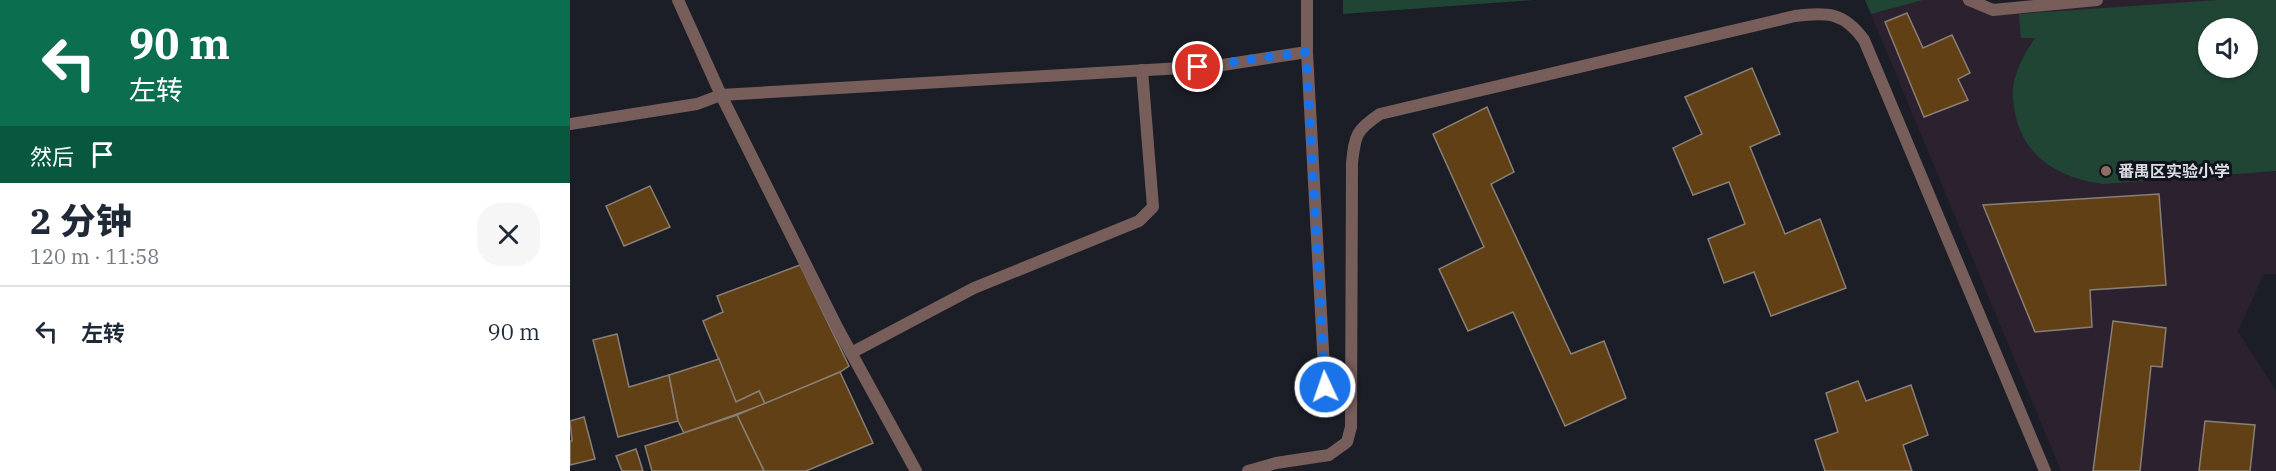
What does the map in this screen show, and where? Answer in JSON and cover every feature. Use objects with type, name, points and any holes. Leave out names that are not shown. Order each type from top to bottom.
[{"type":"street","points":[[678,0],[721,95],[851,353],[910,465],[916,471]]},
{"type":"street","points":[[1307,0],[1306,52],[1325,387]]},
{"type":"street","points":[[1970,0],[1994,10],[2097,0]]},
{"type":"street","points":[[1248,471],[1276,463],[1329,455],[1347,442],[1351,427],[1352,163],[1354,146],[1361,126],[1380,114],[1795,16],[1819,13],[1854,25],[1864,40],[2045,471]]},
{"type":"street","points":[[570,124],[697,104],[721,95],[1216,66],[1306,52]]},
{"type":"street","points":[[851,353],[974,288],[1139,221],[1153,207],[1142,70]]},
{"type":"shaded area","name":"番禺区实验小学","points":[[1923,0],[1969,0],[1994,10],[2097,0],[2276,0],[2276,274],[2264,274],[2238,331],[2276,391],[2276,471],[2061,471],[1871,14]]},
{"type":"green space","points":[[1343,0],[1534,0],[1343,14]]},
{"type":"green space","points":[[1865,0],[1923,0],[1871,14]]},
{"type":"green space","points":[[2218,0],[2276,0],[2276,171],[2103,184],[2086,181],[2056,170],[2033,151],[2018,123],[2013,98],[2014,82],[2022,60],[2035,38],[2021,38],[2019,14]]},
{"type":"building","points":[[1907,13],[1923,48],[1952,35],[1970,73],[1958,79],[1968,100],[1924,117],[1885,22]]},
{"type":"building","points":[[1752,68],[1780,134],[1750,147],[1785,234],[1820,219],[1846,288],[1771,316],[1754,272],[1724,283],[1708,239],[1745,224],[1729,182],[1693,195],[1673,148],[1702,134],[1685,97]]},
{"type":"building","points":[[1487,107],[1514,172],[1491,184],[1571,354],[1604,341],[1626,398],[1565,426],[1513,312],[1468,331],[1439,269],[1484,247],[1433,134]]},
{"type":"building","points":[[650,186],[670,227],[624,246],[606,206]]},
{"type":"building","points":[[2159,194],[2166,285],[2090,290],[2092,327],[2035,332],[1983,205]]},
{"type":"building","points":[[800,265],[849,366],[765,404],[759,391],[736,402],[703,321],[723,312],[717,296]]},
{"type":"building","points":[[2113,321],[2166,328],[2162,367],[2151,366],[2140,471],[2093,471]]},
{"type":"building","points":[[617,334],[629,387],[669,375],[678,421],[618,437],[593,340]]},
{"type":"building","points":[[719,359],[736,402],[759,391],[765,404],[684,433],[678,421],[669,375]]},
{"type":"building","points":[[840,372],[873,443],[806,471],[764,471],[737,415]]},
{"type":"building","points":[[1858,381],[1866,401],[1911,385],[1928,435],[1903,445],[1912,471],[1825,471],[1815,440],[1838,432],[1826,393]]},
{"type":"building","points":[[737,415],[764,471],[652,471],[645,446]]},
{"type":"building","points":[[584,417],[595,459],[570,465],[570,441],[572,441],[570,421]]},
{"type":"building","points":[[2205,421],[2255,425],[2250,471],[2199,471]]},
{"type":"building","points":[[636,449],[643,471],[622,471],[616,456]]},
{"type":"place","name":"番禺区实验小学","points":[[2106,171]]},
{"type":"route","points":[[1198,67],[1306,52],[1325,387]]}]
